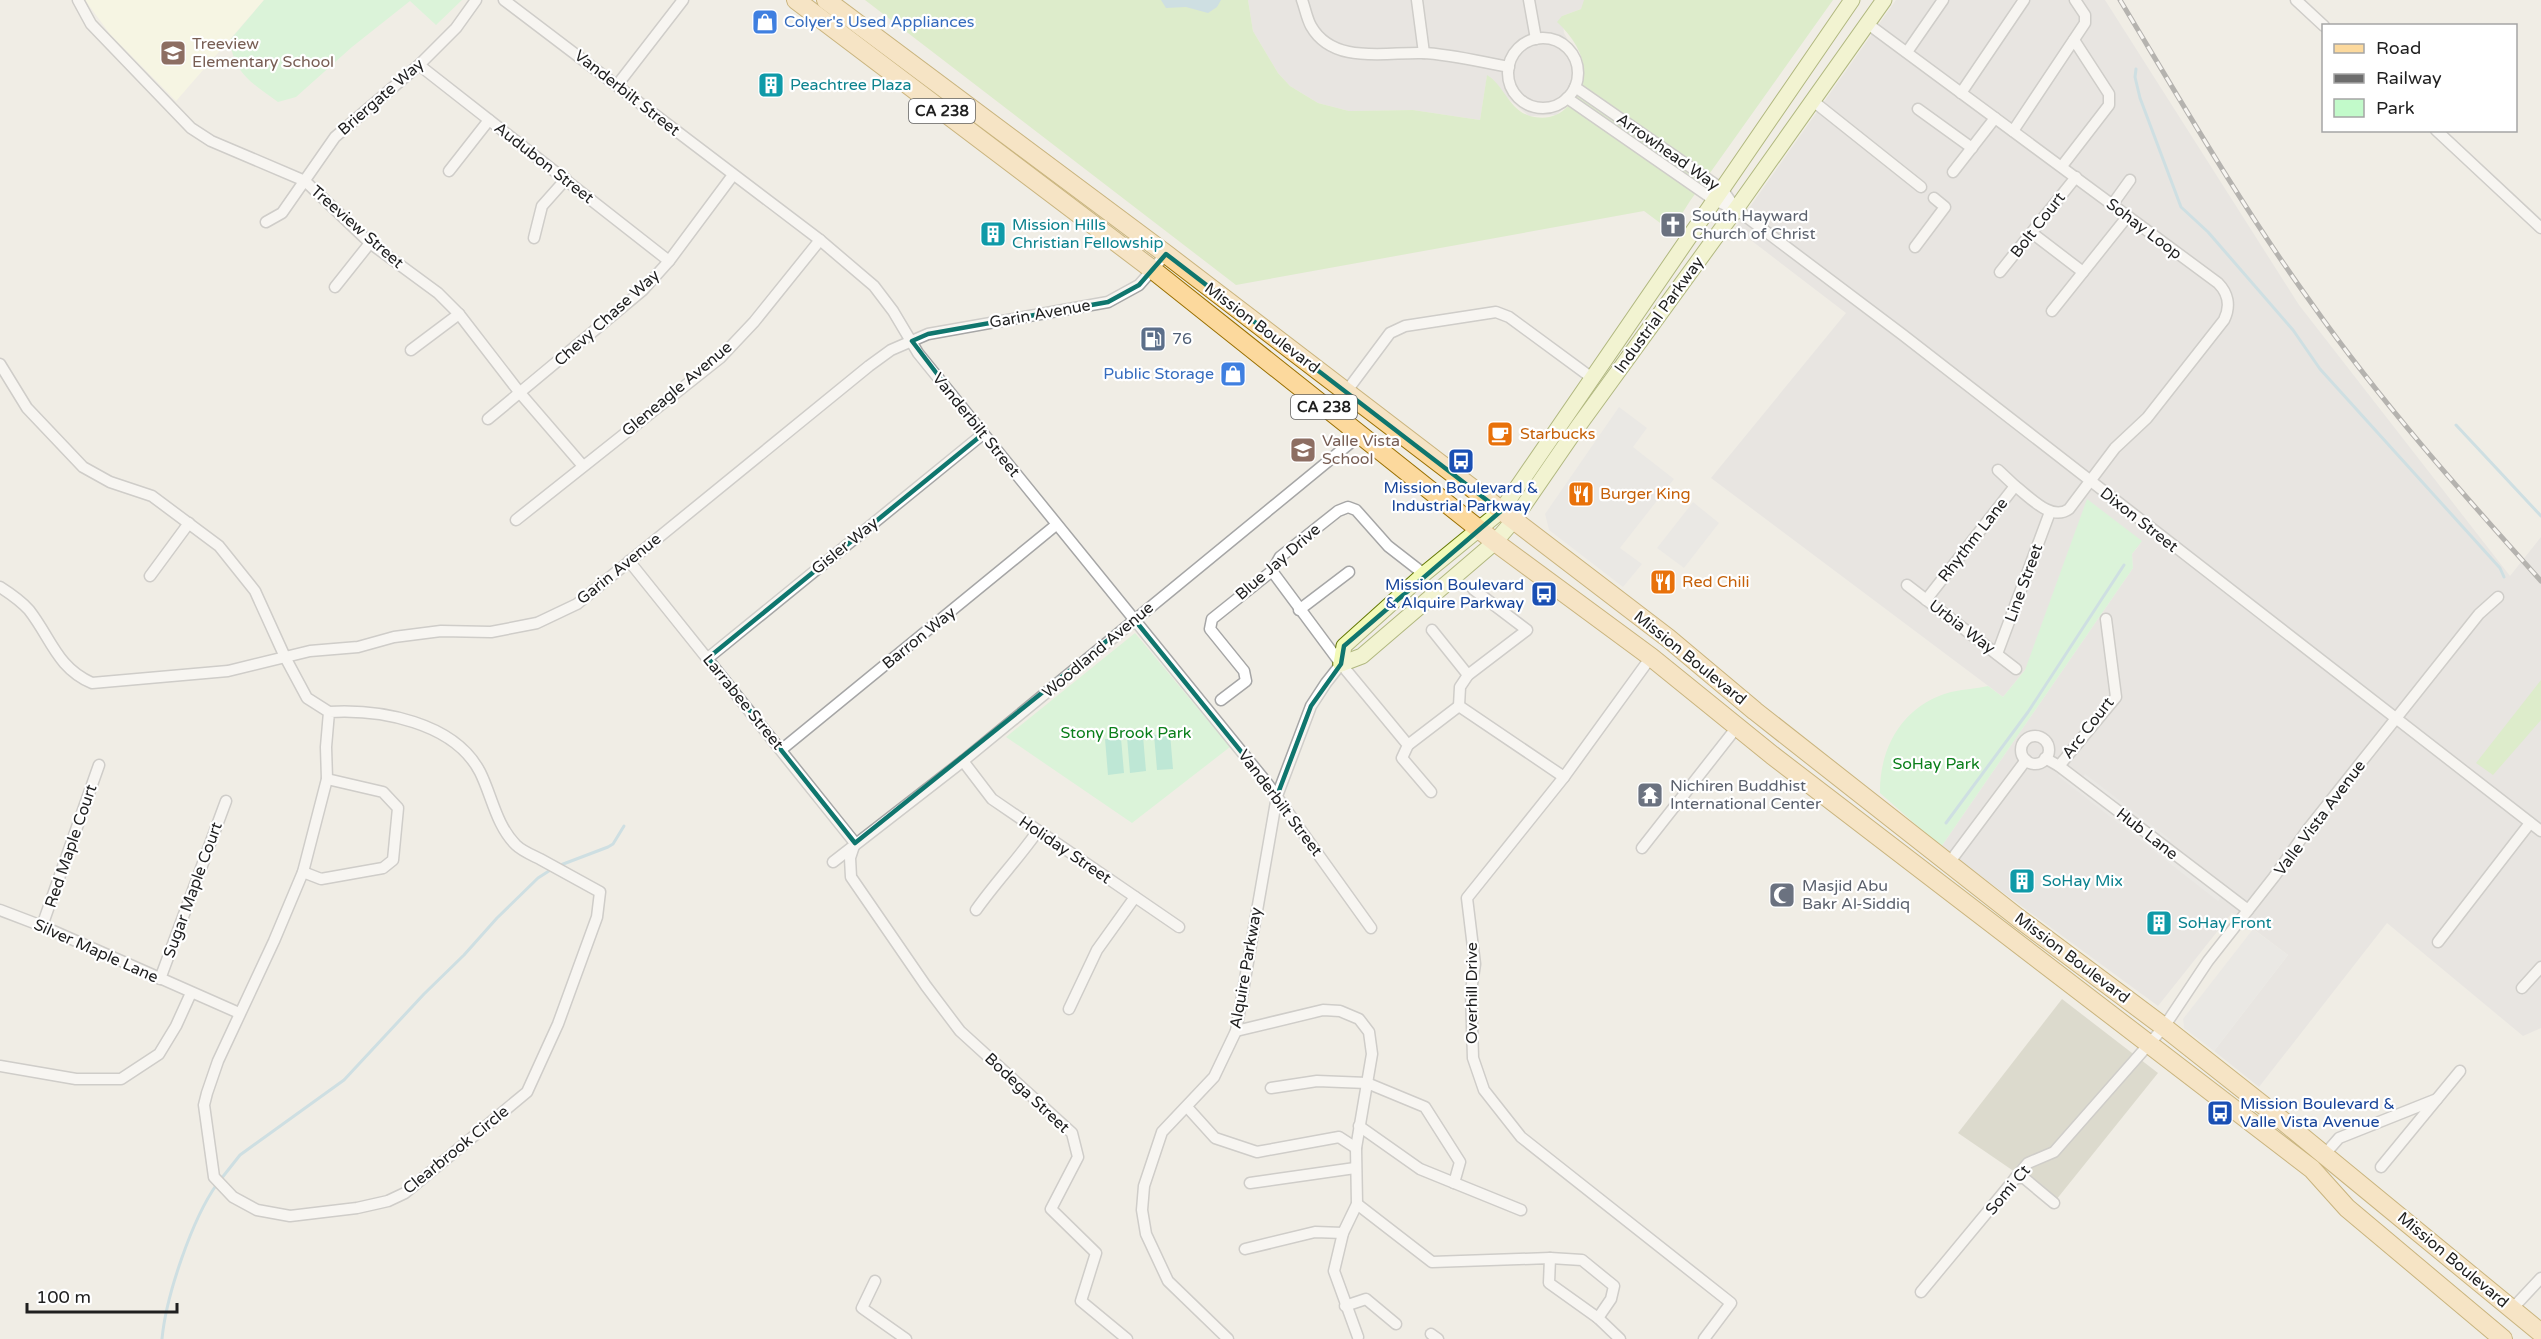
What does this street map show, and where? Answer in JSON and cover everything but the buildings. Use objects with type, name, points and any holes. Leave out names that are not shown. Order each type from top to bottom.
[{"type":"main road","name":"Mission Boulevard","points":[[796,0],[1153,270],[1495,542],[1652,657],[1737,727],[2312,1169],[2347,1208],[2503,1339]]},
{"type":"main road","name":"Mission Boulevard","points":[[826,0],[1166,255],[1668,638],[1755,711],[2017,917],[2164,1027],[2325,1154],[2541,1333]]},
{"type":"main road","name":"Industrial Parkway","points":[[1495,542],[1507,516],[1592,378],[1852,0]]},
{"type":"main road","name":"Industrial Parkway","points":[[1480,530],[1507,516],[1577,428],[1884,0]]},
{"type":"main road","name":"Alquire Parkway","points":[[1341,664],[1344,646],[1424,574],[1480,530]]},
{"type":"main road","name":"Alquire Parkway","points":[[1341,664],[1362,656],[1495,542]]},
{"type":"street","name":"Treeview Street","points":[[78,0],[91,24],[191,128],[211,141],[304,181],[370,243],[438,293],[459,314],[520,393],[583,466]]},
{"type":"street","name":"Briergate Way","points":[[266,222],[282,213],[335,137],[419,65],[456,28],[476,0]]},
{"type":"street","name":"Vanderbilt Street","points":[[504,0],[618,84],[820,240],[874,286],[912,341],[983,434],[1277,796],[1371,928]]},
{"type":"street","points":[[618,84],[683,0]]},
{"type":"street","points":[[1302,0],[1310,25],[1320,39],[1335,49],[1358,54],[1424,53],[1509,67]]},
{"type":"street","points":[[1417,0],[1424,53]]},
{"type":"street","points":[[1529,0],[1536,39]]},
{"type":"street","points":[[1907,52],[1943,0]]},
{"type":"street","points":[[1961,93],[2024,0]]},
{"type":"street","points":[[2013,131],[2086,19],[2075,0]]},
{"type":"street","points":[[2296,0],[2322,24]]},
{"type":"street","name":"Sohay Loop","points":[[1868,24],[2220,285],[2226,295],[2227,313],[2224,320],[2147,418],[2115,448],[2089,481]]},
{"type":"street","points":[[1536,39],[1552,39],[1570,50],[1578,69],[1575,87],[1567,98],[1550,107],[1529,104],[1520,99],[1512,88],[1509,67],[1519,48],[1536,39]]},
{"type":"street","points":[[2062,166],[2109,105],[2110,100],[2109,94],[2074,40]]},
{"type":"street","name":"Audubon Street","points":[[419,65],[669,261]]},
{"type":"street","name":"Arrowhead Way","points":[[1575,87],[1736,209]]},
{"type":"street","name":"Arrowhead Way","points":[[1567,98],[1718,195]]},
{"type":"street","points":[[1813,101],[1921,188]]},
{"type":"street","points":[[1918,108],[1972,148]]},
{"type":"street","points":[[1953,172],[1995,118]]},
{"type":"street","points":[[449,171],[489,120]]},
{"type":"street","points":[[2438,132],[2541,228]]},
{"type":"street","name":"Chevy Chase Way","points":[[488,419],[643,290],[669,261],[733,175]]},
{"type":"street","name":"Bolt Court","points":[[2000,273],[2076,177]]},
{"type":"street","points":[[534,238],[542,206],[566,179]]},
{"type":"street","points":[[2112,205],[2130,180]]},
{"type":"street","points":[[1915,247],[1945,207],[1934,198]]},
{"type":"street","name":"Dixon Street","points":[[1736,209],[1910,340],[2541,831]]},
{"type":"street","points":[[2052,311],[2127,217]]},
{"type":"street","points":[[2032,233],[2083,272]]},
{"type":"street","name":"Gleneagle Avenue","points":[[516,520],[720,358],[754,322],[820,240]]},
{"type":"street","points":[[335,287],[370,243]]},
{"type":"street","name":"Garin Avenue","points":[[0,587],[17,597],[30,611],[67,667],[77,676],[92,682],[114,682],[228,670],[310,651],[358,647],[394,637],[441,632],[491,632],[537,623],[577,604],[891,350],[928,334],[1108,302],[1139,285],[1166,255]]},
{"type":"street","points":[[1346,392],[1390,333],[1405,326],[1496,312],[1509,317],[1592,378]]},
{"type":"street","points":[[411,350],[459,314]]},
{"type":"street","points":[[0,364],[27,408],[82,467],[110,482],[146,493],[165,504],[219,546],[245,576],[259,599],[285,657],[307,698],[329,712]]},
{"type":"street","name":"Gisler Way","points":[[708,658],[983,434]]},
{"type":"street","name":"Woodland Avenue","points":[[833,862],[963,761],[1360,435]]},
{"type":"street","points":[[1998,470],[2015,486]]},
{"type":"street","points":[[2050,512],[2057,514],[2068,510],[2089,481]]},
{"type":"street","name":"Rhythm Lane","points":[[1926,600],[2015,486],[2050,512]]},
{"type":"street","name":"Blue Jay Drive","points":[[1221,700],[1246,681],[1244,671],[1210,629],[1212,619],[1272,571],[1280,557],[1338,511],[1348,507],[1356,510],[1388,546],[1424,574]]},
{"type":"street","name":"Line Street","points":[[1997,654],[2050,512]]},
{"type":"street","points":[[150,576],[189,523]]},
{"type":"street","name":"Barron Way","points":[[782,750],[1056,525]]},
{"type":"street","name":"Larrabee Street","points":[[628,561],[855,843]]},
{"type":"street","points":[[1272,571],[1341,664],[1408,745]]},
{"type":"street","points":[[1299,610],[1349,572]]},
{"type":"street","name":"Urbia Way","points":[[1907,585],[2016,669]]},
{"type":"street","points":[[1431,792],[1402,758],[1408,745],[1459,706],[1460,687],[1468,675],[1527,630],[1473,589]]},
{"type":"street","name":"Valle Vista Avenue","points":[[2149,1044],[2164,1027],[2208,961],[2396,719],[2479,614],[2498,597]]},
{"type":"street","name":"Arc Court","points":[[2059,766],[2116,697],[2106,619]]},
{"type":"street","points":[[1432,630],[1468,675]]},
{"type":"street","name":"Overhill Drive","points":[[1652,657],[1564,777],[1467,898],[1475,964],[1472,991],[1473,1058],[1484,1090],[1521,1137],[1731,1303],[1704,1339]]},
{"type":"street","name":"Alquire Parkway","points":[[1228,1339],[1168,1281],[1146,1234],[1142,1210],[1144,1186],[1162,1132],[1214,1077],[1236,1031],[1277,796],[1311,706],[1341,664]]},
{"type":"street","points":[[1459,706],[1564,777]]},
{"type":"street","name":"Clearbrook Circle","points":[[349,711],[407,721],[439,732],[466,752],[479,771],[502,828],[517,847],[600,892],[597,917],[558,1024],[527,1092],[405,1193],[388,1201],[357,1208],[290,1216],[257,1210],[233,1197],[214,1177],[204,1105],[218,1061],[274,941],[303,872],[327,779],[326,747],[329,712],[349,711]]},
{"type":"street","points":[[1642,848],[1737,727]]},
{"type":"street","points":[[2033,736],[2040,737],[2047,743],[2048,752],[2045,758],[2037,763],[2026,760],[2021,754],[2021,745],[2025,740],[2033,736]]},
{"type":"street","name":"Hub Lane","points":[[2045,758],[2059,766],[2248,910]]},
{"type":"street","points":[[1949,863],[2026,760]]},
{"type":"street","name":"Holiday Street","points":[[963,761],[992,799],[1037,832],[1179,927]]},
{"type":"street","name":"Red Maple Court","points":[[42,926],[99,765]]},
{"type":"street","points":[[303,872],[321,879],[383,868],[393,860],[398,808],[383,792],[327,779]]},
{"type":"street","name":"Sugar Maple Court","points":[[160,979],[226,801]]},
{"type":"street","points":[[2438,942],[2530,823]]},
{"type":"street","points":[[976,910],[1037,832]]},
{"type":"street","name":"Bodega Street","points":[[855,843],[850,858],[850,877],[926,986],[960,1030],[1072,1133],[1078,1157],[1051,1209],[1096,1253],[1081,1301],[1127,1339]]},
{"type":"street","points":[[1069,1009],[1097,950],[1135,897]]},
{"type":"street","name":"Silver Maple Lane","points":[[0,910],[42,926],[239,1013]]},
{"type":"street","points":[[2522,988],[2541,967]]},
{"type":"street","points":[[0,1066],[76,1079],[122,1079],[159,1054],[176,1026],[191,993]]},
{"type":"street","points":[[1236,1031],[1323,1010],[1340,1011],[1359,1019],[1369,1032],[1372,1054],[1356,1148],[1358,1204],[1343,1233],[1334,1271],[1358,1337]]},
{"type":"street","name":"Somi Ct","points":[[1921,1292],[2028,1163],[2054,1152],[2149,1044]]},
{"type":"street","points":[[2381,1167],[2460,1071]]},
{"type":"street","points":[[1271,1088],[1317,1081],[1367,1083],[1425,1107],[1460,1162],[1454,1183]]},
{"type":"street","points":[[2325,1154],[2338,1138],[2437,1099]]},
{"type":"street","points":[[1187,1107],[1215,1138],[1257,1152],[1339,1137],[1356,1148]]},
{"type":"street","points":[[1359,1126],[1420,1169],[1521,1210]]},
{"type":"street","points":[[1250,1183],[1355,1168]]},
{"type":"street","points":[[2015,1178],[2024,1178],[2054,1203]]},
{"type":"street","points":[[1358,1204],[1432,1262],[1550,1258],[1582,1260],[1614,1286],[1611,1299],[1598,1318]]},
{"type":"street","points":[[1245,1249],[1315,1232],[1343,1233]]},
{"type":"street","points":[[1550,1258],[1549,1283],[1598,1318],[1620,1339]]},
{"type":"street","points":[[2512,1309],[2541,1278]]},
{"type":"street","points":[[875,1281],[862,1308],[906,1339]]},
{"type":"street","points":[[1345,1305],[1366,1299],[1396,1324]]},
{"type":"highlighted area","points":[[1166,254],[1501,511],[1344,646],[1341,664],[1311,706],[1277,796],[1134,619],[855,843],[708,658],[983,434],[912,341],[928,334],[1108,302],[1139,285]]},
{"type":"shaded area","name":"Treeview Elementary School","points":[[85,0],[264,0],[176,101],[110,34]]},
{"type":"shaded area","points":[[1248,0],[1584,0],[1581,9],[1562,16],[1564,33],[1583,66],[1580,94],[1556,115],[1529,116],[1505,96],[1487,76],[1480,120],[1413,110],[1349,111],[1318,103],[1290,86],[1278,73],[1253,31]]},
{"type":"shaded area","points":[[1896,0],[2105,0],[2299,305],[2510,576],[2541,537],[2541,1028],[2523,1036],[2387,923],[2259,1087],[2214,1051],[2288,955],[2232,913],[2158,1006],[1941,847],[2133,568],[2132,554],[2142,542],[2003,697],[1711,478],[1846,313],[1735,228]]},
{"type":"shaded area","points":[[1619,407],[1647,428],[1633,447],[1674,479],[1620,548],[1642,564],[1623,587],[1549,530],[1545,514]]},
{"type":"shaded area","points":[[1693,502],[1719,523],[1684,568],[1657,548]]},
{"type":"shaded area","points":[[2060,774],[2221,897],[2218,901],[2058,776]]},
{"type":"shaded area","points":[[2085,774],[2171,840],[2168,843],[2083,777]]},
{"type":"shaded area","points":[[2253,929],[2288,955],[2214,1051],[2184,1028],[2183,1019]]},
{"type":"shaded area","points":[[2062,999],[2158,1073],[2056,1200],[1958,1133]]},
{"type":"green space","points":[[264,0],[462,0],[436,25],[410,1],[352,47],[296,97],[278,102],[252,83],[240,70],[232,52],[230,40]]},
{"type":"green space","points":[[865,0],[1248,0],[1253,31],[1278,73],[1290,86],[1318,103],[1349,111],[1413,110],[1480,120],[1487,75],[1517,108],[1530,116],[1551,117],[1568,106],[1582,84],[1583,63],[1574,41],[1557,22],[1562,16],[1581,9],[1584,0],[1833,0],[1671,231],[1644,211],[1236,285]]},
{"type":"green space","name":"SoHay Park","points":[[2087,499],[2142,541],[2132,554],[2133,568],[1941,847],[1880,793],[1884,760],[1890,744],[1897,730],[1908,717],[1920,706],[1934,698],[1951,692],[1988,686],[2003,697],[2025,670]]},
{"type":"green space","name":"Stony Brook Park","points":[[1135,633],[1230,747],[1132,823],[1006,737]]},
{"type":"green space","points":[[2541,680],[2541,720],[2493,775],[2476,763]]},
{"type":"green space","points":[[1170,733],[1173,769],[1157,770],[1154,735]]},
{"type":"green space","points":[[1143,736],[1146,771],[1130,773],[1127,737]]},
{"type":"green space","points":[[1121,738],[1124,773],[1108,775],[1105,739]]},
{"type":"water","points":[[1161,0],[1221,0],[1217,7],[1208,13],[1186,7],[1166,8]]},
{"type":"waterway","points":[[2136,69],[2135,77],[2140,98],[2181,207],[2208,232],[2293,330],[2320,369],[2500,568],[2504,577]]},
{"type":"waterway","points":[[2456,425],[2541,516]]},
{"type":"waterway","points":[[1946,823],[2028,712],[2124,565]]},
{"type":"waterway","points":[[558,866],[613,844],[624,826]]},
{"type":"waterway","points":[[221,1179],[240,1155],[344,1080],[497,918],[538,878],[552,869]]},
{"type":"waterway","points":[[162,1339],[164,1321],[182,1258],[198,1217],[217,1184]]},
{"type":"railway","points":[[2120,0],[2237,192],[2286,267],[2338,340],[2452,480],[2541,581]]},
{"type":"place","name":"Colyer's Used Appliances","points":[[765,22]]},
{"type":"place","name":"Treeview Elementary School","points":[[173,53]]},
{"type":"place","name":"Peachtree Plaza","points":[[771,85]]},
{"type":"place","name":"South Hayward Church of Christ","points":[[1673,225]]},
{"type":"place","name":"Mission Hills Christian Fellowship","points":[[993,234]]},
{"type":"place","name":"76","points":[[1153,339]]},
{"type":"place","name":"Public Storage","points":[[1233,374]]},
{"type":"place","name":"Starbucks","points":[[1500,434]]},
{"type":"place","name":"Valle Vista School","points":[[1303,450]]},
{"type":"place","name":"Mission Boulevard & Industrial Parkway","points":[[1461,461]]},
{"type":"place","name":"Burger King","points":[[1581,494]]},
{"type":"place","name":"Red Chili","points":[[1663,582]]},
{"type":"place","name":"Mission Boulevard & Alquire Parkway","points":[[1544,594]]},
{"type":"place","name":"Nichiren Buddhist International Center","points":[[1650,795]]},
{"type":"place","name":"SoHay Mix","points":[[2022,881]]},
{"type":"place","name":"Masjid Abu Bakr Al-Siddiq","points":[[1782,895]]},
{"type":"place","name":"SoHay Front","points":[[2159,923]]},
{"type":"place","name":"Mission Boulevard & Valle Vista Avenue","points":[[2220,1113]]}]
